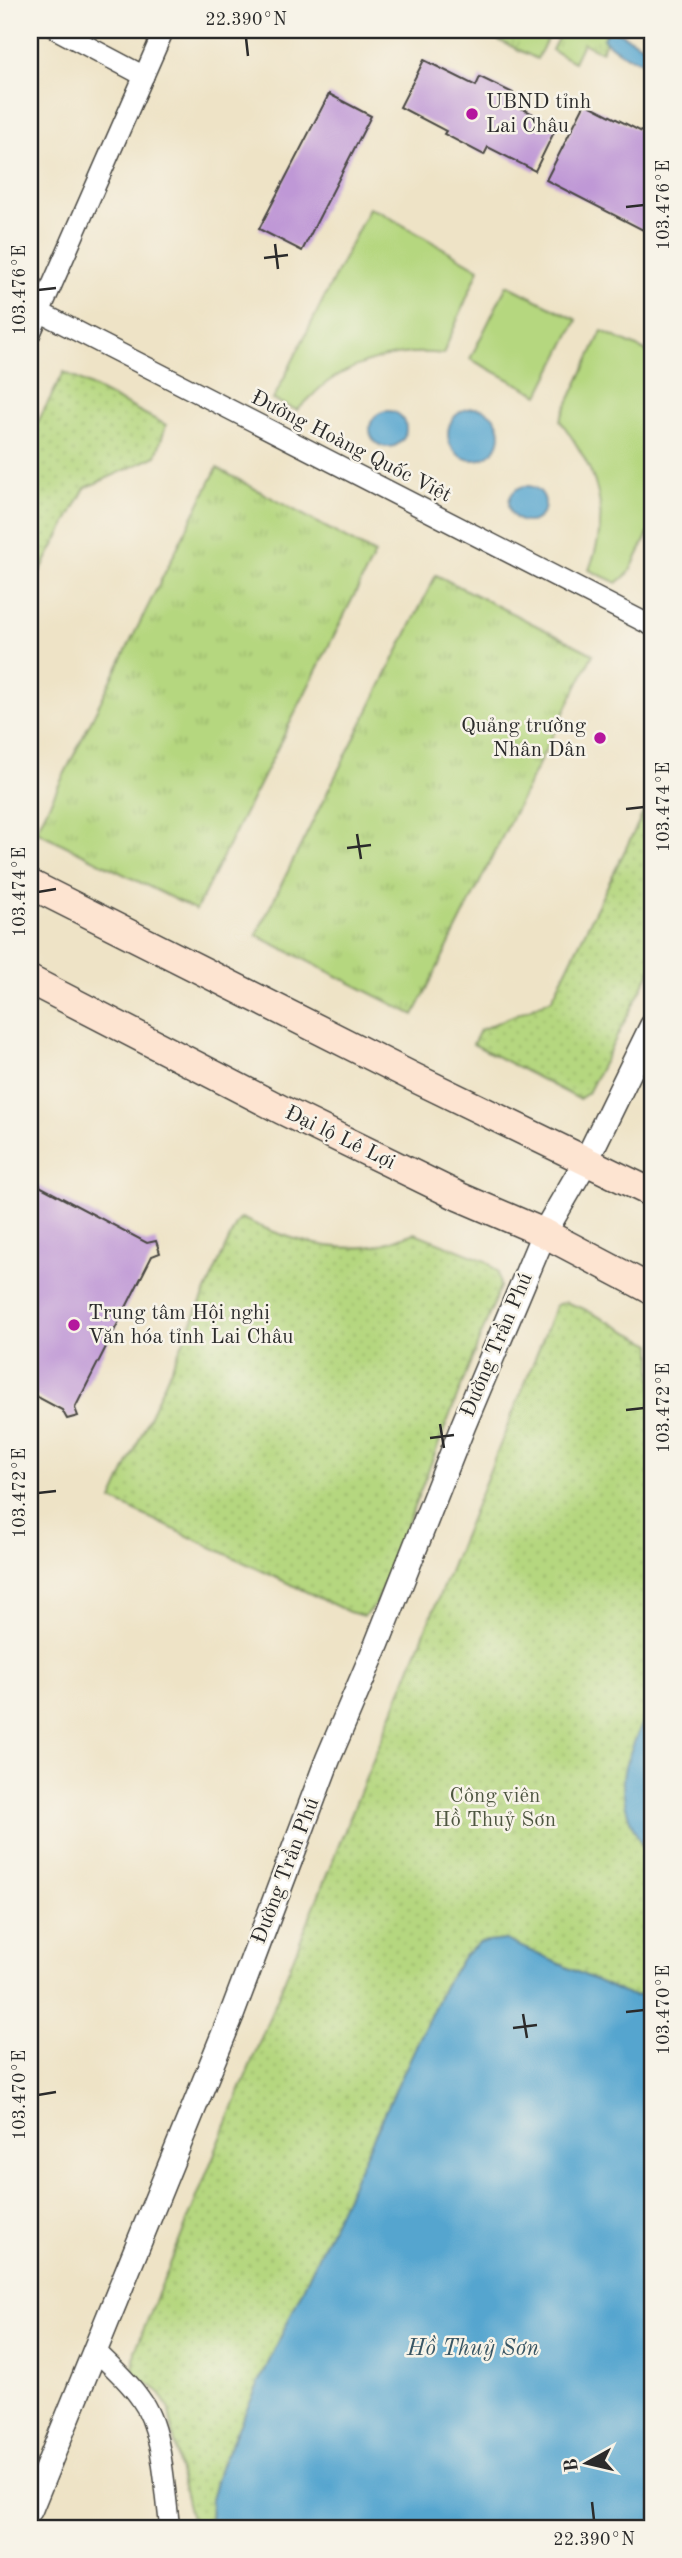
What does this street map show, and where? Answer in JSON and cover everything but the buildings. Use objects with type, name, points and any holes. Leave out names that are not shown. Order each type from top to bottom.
[{"type":"main road","points":[[30,884],[412,1077],[652,1193]]},
{"type":"main road","name":"Đại lộ Lê Lợi","points":[[30,980],[293,1116],[460,1197],[544,1233],[652,1290]]},
{"type":"street","points":[[57,30],[144,75]]},
{"type":"street","points":[[30,335],[35,310],[164,30]]},
{"type":"street","name":"Đường Hoàng Quốc Việt","points":[[35,310],[652,626]]},
{"type":"street","name":"Đường Trần Phú","points":[[30,2510],[232,2014],[286,1868],[420,1531],[544,1233],[586,1161],[652,1026]]},
{"type":"street","points":[[96,2351],[129,2382],[151,2418],[170,2528]]},
{"type":"green space","points":[[498,30],[552,30],[537,59],[494,38]]},
{"type":"green space","points":[[562,30],[608,30],[601,52],[583,43],[574,62],[552,50]]},
{"type":"green space","points":[[369,208],[479,269],[443,354],[413,353],[369,361],[325,384],[297,410],[273,400]]},
{"type":"green space","points":[[507,285],[577,320],[539,395],[470,359]]},
{"type":"green space","points":[[602,331],[652,354],[652,526],[629,573],[617,583],[589,570],[600,527],[597,491],[592,474],[560,420]]},
{"type":"green space","points":[[64,372],[166,425],[156,456],[85,488],[30,590],[30,437]]},
{"type":"green space","points":[[217,468],[375,554],[196,910],[36,831]]},
{"type":"green space","points":[[436,575],[593,654],[414,1015],[256,935]]},
{"type":"green space","points":[[652,695],[652,757],[643,719]]},
{"type":"green space","points":[[652,795],[652,968],[588,1093],[579,1099],[473,1044],[480,1030],[552,999]]},
{"type":"green space","points":[[241,1218],[289,1237],[339,1247],[378,1245],[415,1233],[486,1261],[498,1272],[500,1287],[376,1604],[364,1616],[349,1612],[112,1500]]},
{"type":"green space","name":"Công viên Hồ Thuỷ Sơn","points":[[565,1302],[652,1344],[652,1700],[624,1772],[625,1800],[632,1823],[642,1846],[652,1857],[652,1993],[634,1996],[626,1994],[506,1940],[479,1943],[463,1957],[444,1986],[220,2467],[211,2499],[210,2528],[193,2528],[169,2410],[159,2391],[133,2373],[135,2351],[556,1305]]},
{"type":"water","points":[[608,30],[614,30],[645,47],[644,52],[652,56],[652,65],[626,55],[608,44],[603,39]]},
{"type":"water","points":[[474,408],[484,410],[492,416],[498,424],[498,444],[492,452],[484,458],[474,460],[464,458],[456,452],[450,444],[448,434],[450,424],[456,416],[464,410]]},
{"type":"water","points":[[388,411],[401,416],[406,429],[401,442],[388,447],[375,442],[370,429],[375,416]]},
{"type":"water","points":[[527,486],[540,491],[545,504],[540,517],[527,522],[514,517],[509,504],[514,491]]},
{"type":"water","points":[[652,1700],[652,1857],[633,1828],[623,1782],[629,1755]]},
{"type":"water","name":"Hồ Thuỷ Sơn","points":[[506,1940],[626,1994],[635,1996],[652,1993],[652,2528],[210,2528],[211,2499],[220,2467],[444,1986],[463,1957],[479,1943]]},
{"type":"place","name":"UBND tỉnh Lai Châu","points":[[472,114]]},
{"type":"place","name":"Quảng trường Nhân Dân","points":[[600,738]]},
{"type":"place","name":"Trung tâm Hội nghị Văn hóa tỉnh Lai Châu","points":[[74,1325]]}]
